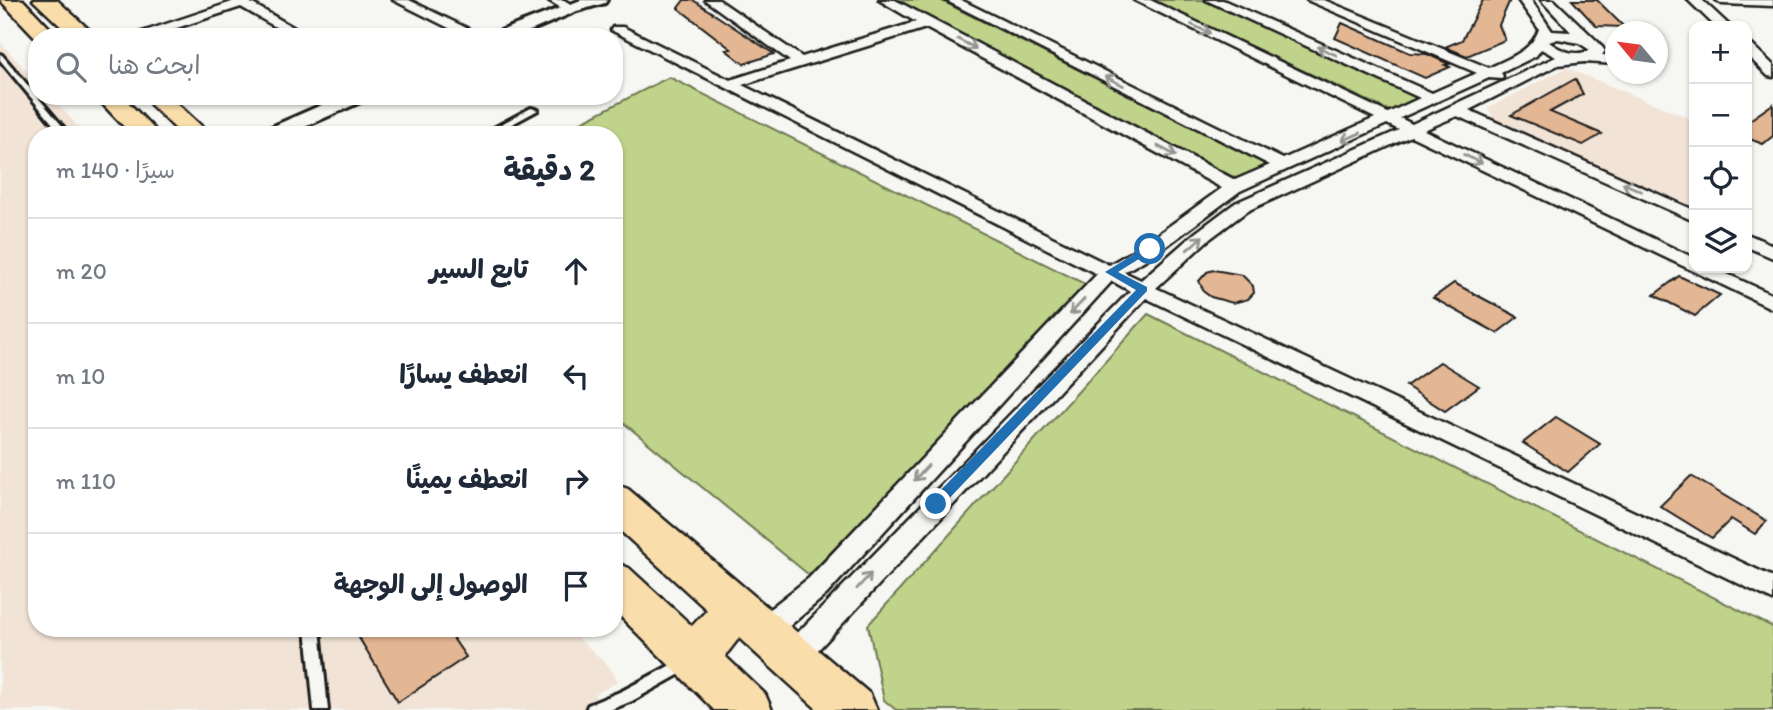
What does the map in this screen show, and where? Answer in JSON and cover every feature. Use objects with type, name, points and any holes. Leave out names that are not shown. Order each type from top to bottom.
[{"type":"highway","points":[[11,0],[38,28]]},
{"type":"highway","points":[[44,0],[76,28]]},
{"type":"highway","points":[[116,105],[138,126]]},
{"type":"highway","points":[[164,105],[188,126]]},
{"type":"highway","points":[[623,508],[853,710]]},
{"type":"highway","points":[[623,590],[748,710]]},
{"type":"highway","points":[[694,657],[764,632]]},
{"type":"street","points":[[399,0],[459,28]]},
{"type":"street","points":[[554,0],[571,8]]},
{"type":"street","points":[[523,28],[571,8],[599,0]]},
{"type":"street","points":[[711,0],[800,62]]},
{"type":"street","points":[[885,0],[1234,187]]},
{"type":"street","points":[[951,0],[1284,166]]},
{"type":"street","points":[[1140,0],[1689,263]]},
{"type":"street","points":[[1212,0],[1434,99]]},
{"type":"street","points":[[1313,0],[1513,82]]},
{"type":"street","points":[[764,632],[818,586],[1111,272],[1150,249],[1234,187],[1391,120],[1531,53],[1546,29],[1524,0]]},
{"type":"street","points":[[1548,0],[1584,50],[1605,57]]},
{"type":"street","points":[[1694,0],[1717,21]]},
{"type":"street","points":[[1722,0],[1773,2]]},
{"type":"street","points":[[160,28],[239,1],[287,28]]},
{"type":"street","points":[[728,85],[928,23]]},
{"type":"street","points":[[623,32],[1143,289],[1773,589]]},
{"type":"street","points":[[1542,39],[1550,50],[1605,52]]},
{"type":"street","points":[[764,632],[1201,237],[1241,207],[1584,50]]},
{"type":"street","points":[[1752,53],[1773,73]]},
{"type":"street","points":[[290,126],[337,105]]},
{"type":"street","points":[[1457,110],[1689,214]]},
{"type":"street","points":[[1752,242],[1773,251]]},
{"type":"street","points":[[1710,273],[1773,303]]},
{"type":"lane","points":[[0,56],[28,90]]},
{"type":"lane","points":[[41,105],[58,126]]},
{"type":"lane","points":[[503,126],[534,110]]},
{"type":"lane","points":[[314,637],[321,710]]},
{"type":"lane","points":[[593,710],[626,696],[694,657]]},
{"type":"shaded area","points":[[0,42],[28,72],[28,105],[58,105],[78,126],[28,126],[28,637],[577,637],[609,666],[618,682],[595,694],[597,710],[0,710]]},
{"type":"shaded area","points":[[1566,68],[1689,118],[1689,205],[1494,120],[1488,108]]},
{"type":"green space","points":[[897,0],[940,0],[1267,165],[1239,180]]},
{"type":"green space","points":[[1152,0],[1203,0],[1422,98],[1392,112]]},
{"type":"green space","points":[[669,77],[1089,286],[809,575],[623,422],[623,126],[574,126],[614,105],[623,105],[623,101]]},
{"type":"green space","points":[[1148,314],[1773,627],[1773,710],[896,710],[884,700],[868,625]]},
{"type":"building","points":[[684,0],[693,0],[774,54],[744,64],[726,50],[731,49],[678,8]]},
{"type":"building","points":[[1483,0],[1510,0],[1499,25],[1505,40],[1467,56],[1445,47],[1462,40]]},
{"type":"building","points":[[1572,0],[1597,0],[1618,21],[1605,21],[1605,26],[1596,26]]},
{"type":"building","points":[[1342,23],[1410,53],[1427,54],[1449,64],[1445,65],[1450,67],[1425,78],[1335,38]]},
{"type":"building","points":[[1575,79],[1583,94],[1550,112],[1602,134],[1583,145],[1511,115]]},
{"type":"building","points":[[1773,104],[1773,136],[1763,144],[1752,140],[1752,119]]},
{"type":"building","points":[[1214,270],[1242,275],[1253,286],[1254,293],[1248,299],[1233,303],[1211,297],[1204,292],[1199,281],[1207,272]]},
{"type":"building","points":[[1679,276],[1720,295],[1695,316],[1654,295]]},
{"type":"building","points":[[1454,283],[1518,317],[1497,333],[1433,298]]},
{"type":"building","points":[[1440,362],[1479,386],[1445,411],[1406,386]]},
{"type":"building","points":[[1556,417],[1600,444],[1568,472],[1523,443]]},
{"type":"building","points":[[1691,476],[1767,521],[1755,534],[1731,519],[1712,538],[1660,506]]},
{"type":"building","points":[[358,637],[452,637],[466,657],[398,702]]},
{"type":"route","points":[[936,504],[1143,289],[1111,272],[1150,249]]}]
